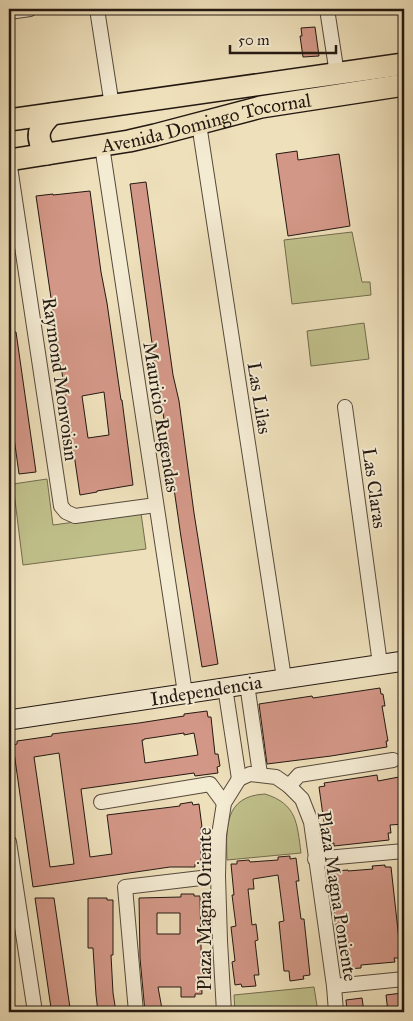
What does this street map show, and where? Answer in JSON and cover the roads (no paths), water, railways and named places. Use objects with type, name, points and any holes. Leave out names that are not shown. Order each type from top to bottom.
[{"type":"main road","name":"Avenida Domingo Tocornal","points":[[9,120],[404,64]]},
{"type":"main road","name":"Avenida Domingo Tocornal","points":[[9,160],[102,146],[155,135],[261,107],[404,85]]},
{"type":"main road","points":[[46,154],[40,143],[39,133],[43,123],[52,114]]},
{"type":"street","points":[[9,12],[30,9]]},
{"type":"street","points":[[97,9],[112,106]]},
{"type":"street","points":[[327,9],[337,74]]},
{"type":"street","name":"Las Lilas","points":[[199,124],[284,678]]},
{"type":"street","name":"Mauricio Rugendas","points":[[102,146],[185,693]]},
{"type":"street","name":"Raymond Monvoisin","points":[[9,160],[61,506],[66,512],[75,516],[156,505]]},
{"type":"street","name":"Las Claras","points":[[345,407],[380,664]]},
{"type":"street","name":"Independencia","points":[[9,720],[404,660]]},
{"type":"street","points":[[225,687],[239,779],[250,774],[260,774],[247,684]]},
{"type":"street","points":[[289,786],[298,775],[393,760]]},
{"type":"street","name":"Plaza Magna Poniente","points":[[260,774],[276,777],[289,786],[302,799],[311,822],[336,1012]]},
{"type":"street","name":"Plaza Magna Oriente","points":[[221,1012],[219,835],[224,803],[239,779]]},
{"type":"street","points":[[101,803],[210,784],[224,803]]},
{"type":"street","points":[[9,842],[35,1012]]},
{"type":"street","points":[[315,859],[404,851]]},
{"type":"street","points":[[136,1012],[125,887],[218,876]]},
{"type":"street","points":[[334,986],[404,979]]}]
